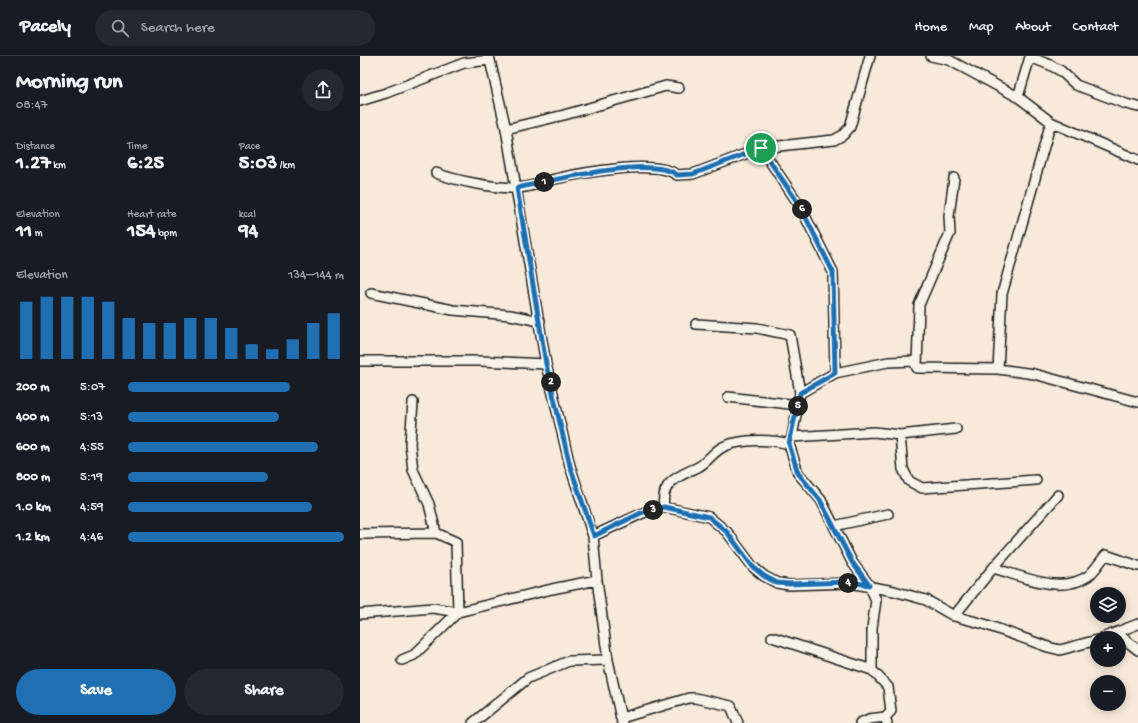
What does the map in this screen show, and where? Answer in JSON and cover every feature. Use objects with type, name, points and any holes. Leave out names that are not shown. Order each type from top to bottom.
[{"type":"street","points":[[436,173],[456,180],[517,188],[581,173],[604,170],[652,167],[671,170],[677,175],[693,174],[761,148],[834,140],[844,134],[850,127],[870,56]]},
{"type":"street","points":[[931,56],[949,60],[1018,97],[1051,122],[1138,160]]},
{"type":"street","points":[[1018,97],[1030,57],[1061,71],[1076,85],[1138,107]]},
{"type":"street","points":[[360,101],[386,93],[464,63],[490,58],[506,129],[517,188],[546,364],[570,466],[594,536],[597,580],[608,660],[621,720],[688,698],[695,698],[731,706],[738,723]]},
{"type":"street","points":[[506,129],[564,115],[666,86],[679,88]]},
{"type":"street","points":[[998,369],[1002,294],[1051,122]]},
{"type":"street","points":[[761,148],[800,206],[833,272],[835,373]]},
{"type":"street","points":[[917,368],[919,305],[950,233],[949,216],[954,178]]},
{"type":"street","points":[[371,293],[453,310],[540,321]]},
{"type":"street","points":[[696,324],[757,328],[790,335],[800,393],[790,440],[798,473],[820,500],[852,562],[869,585],[876,600],[872,628],[872,670]]},
{"type":"street","points":[[360,361],[480,361],[546,364]]},
{"type":"street","points":[[800,393],[835,373],[888,362],[914,361],[917,368]]},
{"type":"street","points":[[917,368],[998,369],[1034,374],[1138,402]]},
{"type":"street","points":[[728,397],[798,405]]},
{"type":"street","points":[[413,402],[410,444],[413,470],[429,504],[436,533]]},
{"type":"street","points":[[664,507],[664,498],[670,481],[678,475],[700,466],[725,446],[757,440],[780,441],[874,432],[900,435],[956,429]]},
{"type":"street","points":[[900,435],[903,470],[909,481],[922,488],[1036,480]]},
{"type":"street","points":[[954,616],[993,568],[1058,495]]},
{"type":"street","points":[[594,536],[643,512],[664,507],[709,517],[727,532],[753,567],[764,576],[777,583],[850,582],[869,585],[926,600],[954,616],[984,624],[1048,647],[1060,650],[1090,642]]},
{"type":"street","points":[[834,526],[888,514]]},
{"type":"street","points":[[360,534],[436,533],[456,542],[458,612],[414,655],[402,660]]},
{"type":"street","points":[[993,568],[1056,586],[1074,582],[1088,576],[1106,555],[1138,566]]},
{"type":"street","points":[[360,614],[433,608],[458,612],[552,589],[597,580]]},
{"type":"street","points":[[1122,631],[1138,624]]},
{"type":"street","points":[[772,637],[872,670],[888,687],[891,711],[886,720],[869,719],[860,723]]},
{"type":"street","points":[[1126,640],[1138,650]]},
{"type":"street","points":[[473,723],[528,678],[569,661],[608,660]]},
{"type":"route","points":[[761,148],[800,206],[833,272],[835,373],[818,381],[800,393],[795,412],[792,437],[789,444],[798,473],[820,500],[852,562],[869,585],[850,582],[806,584],[777,583],[764,576],[753,567],[727,532],[709,517],[674,511],[664,507],[643,512],[594,536],[570,466],[546,364],[517,188],[581,173],[604,170],[652,167],[671,170],[677,175],[693,174],[761,148]]}]
